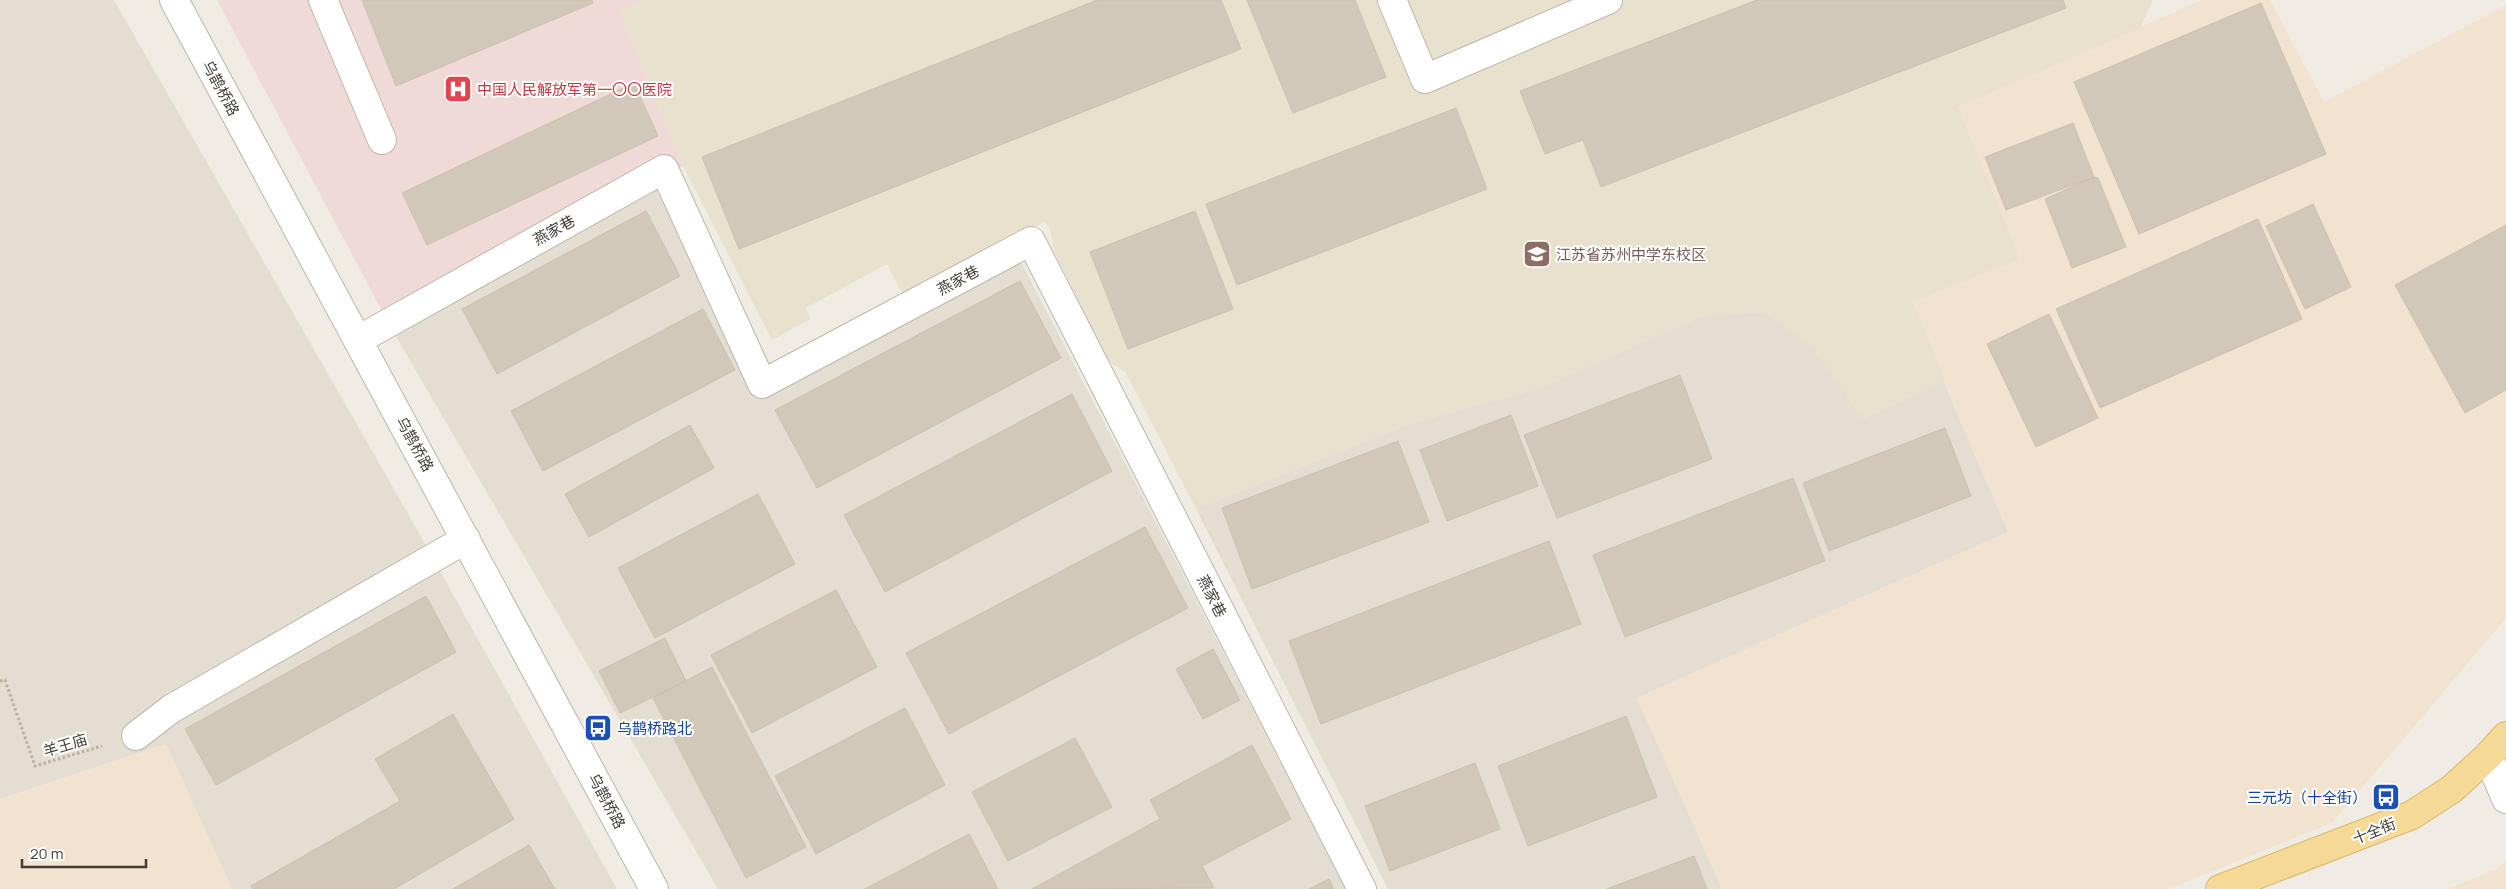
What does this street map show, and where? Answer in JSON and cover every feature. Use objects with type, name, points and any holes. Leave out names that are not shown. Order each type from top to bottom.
[{"type":"main road","name":"十全街","points":[[2220,889],[2412,815],[2435,802],[2488,756],[2506,736]]},
{"type":"street","name":"乌鹊桥路","points":[[174,0],[654,889]]},
{"type":"street","points":[[323,0],[382,140]]},
{"type":"street","points":[[1392,0],[1425,80],[1608,0]]},
{"type":"street","name":"燕家巷","points":[[358,340],[664,169],[762,384],[1031,241],[1362,889]]},
{"type":"street","points":[[136,736],[171,709],[466,539]]},
{"type":"street","points":[[2488,756],[2506,799]]},
{"type":"path","name":"羊王庙","points":[[0,681],[5,680],[35,766],[136,736]]},
{"type":"shaded area","points":[[0,0],[114,0],[411,519],[617,889],[232,889],[166,744],[0,799]]},
{"type":"shaded area","name":"中国人民解放军第一〇〇医院","points":[[217,0],[646,0],[619,11],[683,166],[391,328]]},
{"type":"shaded area","name":"江苏省苏州中学东校区","points":[[646,0],[2153,0],[2140,28],[1958,107],[2020,259],[1913,302],[1945,381],[1862,419],[1812,345],[1764,312],[1702,316],[1538,389],[1409,424],[1196,509],[1126,373],[1108,361],[1053,248],[1050,228],[1044,222],[904,297],[887,264],[806,308],[811,319],[772,340],[683,166],[619,11]]},
{"type":"shaded area","points":[[2202,0],[2270,0],[2324,102],[2506,5],[2506,618],[2333,822],[2169,889],[1722,889],[1637,698],[2008,532],[1956,412],[1913,302],[2020,259],[1958,107]]},
{"type":"shaded area","points":[[653,183],[763,399],[1020,260],[1346,889],[718,889],[391,328]]},
{"type":"shaded area","points":[[1764,312],[1812,345],[1862,419],[1945,381],[2008,532],[1637,698],[1722,889],[1388,889],[1196,509],[1409,424],[1538,389],[1702,316]]},
{"type":"shaded area","points":[[166,744],[232,889],[0,889],[0,799]]},
{"type":"shaded area","points":[[2506,860],[2506,889],[2448,889],[2498,868]]},
{"type":"building","points":[[362,0],[592,0],[593,3],[396,86]]},
{"type":"building","points":[[1097,0],[1221,0],[1241,49],[739,249],[702,157]]},
{"type":"building","points":[[1247,0],[1355,0],[1386,77],[1293,113]]},
{"type":"building","points":[[1757,0],[2063,0],[2066,8],[1601,187],[1583,140],[1545,154],[1520,91]]},
{"type":"building","points":[[2261,3],[2326,154],[2139,234],[2074,82]]},
{"type":"building","points":[[634,83],[658,136],[427,245],[402,193]]},
{"type":"building","points":[[1456,108],[1487,189],[1237,285],[1206,204]]},
{"type":"building","points":[[2073,123],[2094,177],[2006,210],[1985,157]]},
{"type":"building","points":[[2094,177],[2098,178],[2126,247],[2072,268],[2045,199]]},
{"type":"building","points":[[2313,204],[2351,287],[2305,309],[2266,226]]},
{"type":"building","points":[[646,211],[680,276],[497,374],[462,309]]},
{"type":"building","points":[[1195,211],[1233,309],[1128,349],[1090,252]]},
{"type":"building","points":[[2258,219],[2302,319],[2100,408],[2056,309]]},
{"type":"building","points":[[2506,225],[2506,390],[2465,413],[2395,285]]},
{"type":"building","points":[[1020,281],[1061,358],[817,488],[775,410]]},
{"type":"building","points":[[703,309],[735,370],[543,471],[511,411]]},
{"type":"building","points":[[2049,314],[2098,418],[2036,447],[1987,344]]},
{"type":"building","points":[[1680,375],[1712,459],[1557,518],[1524,435]]},
{"type":"building","points":[[1072,394],[1112,471],[885,592],[844,515]]},
{"type":"building","points":[[1511,415],[1538,486],[1447,521],[1420,450]]},
{"type":"building","points":[[690,425],[714,468],[589,537],[565,494]]},
{"type":"building","points":[[1945,428],[1971,496],[1829,551],[1803,483]]},
{"type":"building","points":[[1398,441],[1429,522],[1252,589],[1222,508]]},
{"type":"building","points":[[1793,478],[1825,561],[1625,637],[1593,555]]},
{"type":"building","points":[[758,494],[795,564],[655,638],[618,568]]},
{"type":"building","points":[[1145,527],[1188,608],[949,734],[906,653]]},
{"type":"building","points":[[1549,541],[1581,624],[1321,724],[1289,641]]},
{"type":"building","points":[[836,590],[877,667],[752,733],[711,655]]},
{"type":"building","points":[[426,596],[456,652],[216,785],[185,729]]},
{"type":"building","points":[[665,638],[686,681],[620,713],[599,671]]},
{"type":"building","points":[[1213,649],[1240,700],[1203,719],[1176,669]]},
{"type":"building","points":[[712,667],[806,847],[746,878],[653,698]]},
{"type":"building","points":[[905,708],[945,785],[816,854],[775,776]]},
{"type":"building","points":[[453,714],[514,819],[394,889],[253,889],[251,886],[400,801],[375,759]]},
{"type":"building","points":[[1626,716],[1657,797],[1528,846],[1498,766]]},
{"type":"building","points":[[1075,738],[1112,807],[1008,861],[972,792]]},
{"type":"building","points":[[1252,745],[1291,819],[1202,866],[1214,888],[1032,889],[1160,819],[1150,800]]},
{"type":"building","points":[[1475,763],[1500,829],[1390,871],[1365,806]]},
{"type":"building","points":[[969,834],[998,889],[865,889]]},
{"type":"building","points":[[529,845],[555,889],[453,889]]},
{"type":"building","points":[[1694,856],[1707,889],[1607,889]]},
{"type":"building","points":[[1329,879],[1334,889],[1309,889]]},
{"type":"place","name":"中国人民解放军第一〇〇医院","points":[[458,89]]},
{"type":"place","name":"江苏省苏州中学东校区","points":[[1537,254]]},
{"type":"place","name":"乌鹊桥路北","points":[[598,728]]},
{"type":"place","name":"三元坊（十全街）","points":[[2386,797]]}]
